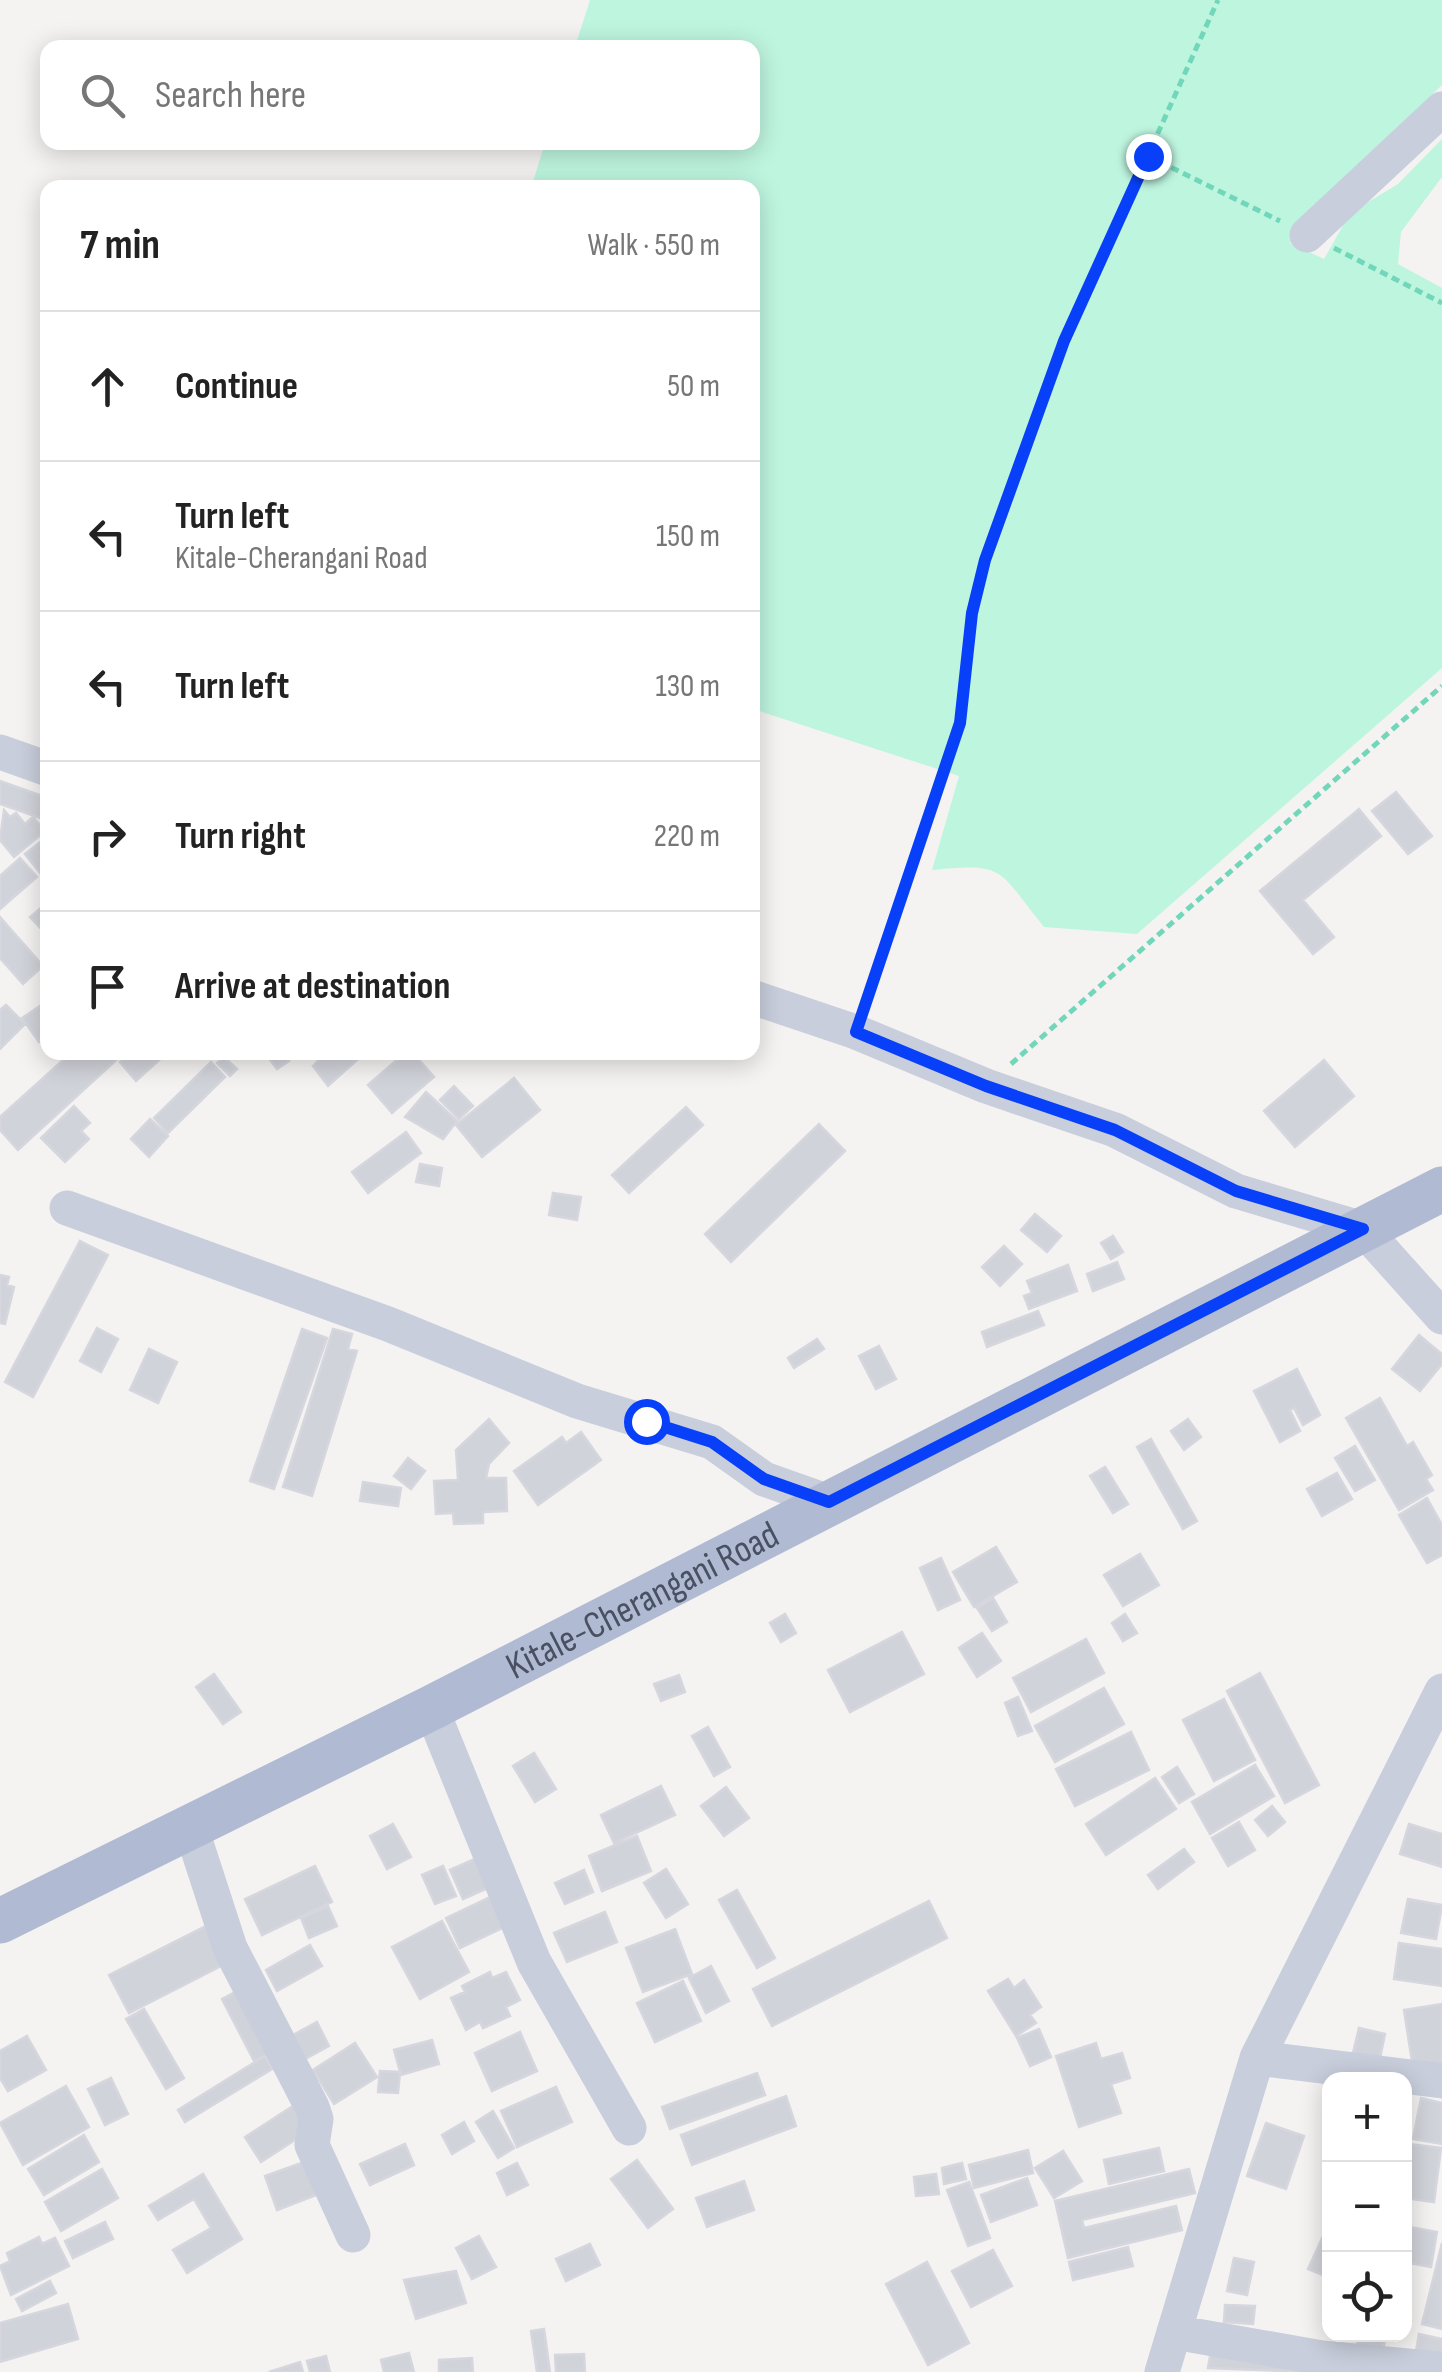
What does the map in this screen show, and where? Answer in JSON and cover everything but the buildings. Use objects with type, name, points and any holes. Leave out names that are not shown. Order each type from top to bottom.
[{"type":"main road","name":"Kitale-Cherangani Road","points":[[0,1921],[431,1708],[1442,1189]]},
{"type":"street","points":[[1307,234],[1442,109]]},
{"type":"street","points":[[0,752],[40,766]]},
{"type":"street","points":[[760,1001],[856,1032],[986,1086],[1115,1130],[1236,1191],[1363,1229],[1442,1318]]},
{"type":"street","points":[[67,1208],[388,1324],[577,1401],[712,1442],[764,1479],[829,1502]]},
{"type":"street","points":[[1162,2372],[1256,2058],[1442,1691]]},
{"type":"street","points":[[431,1708],[534,1962],[629,2128]]},
{"type":"street","points":[[192,1828],[230,1948],[312,2108],[316,2120],[312,2145],[353,2235]]},
{"type":"street","points":[[1256,2058],[1442,2081]]},
{"type":"street","points":[[1174,2332],[1322,2358],[1442,2369]]},
{"type":"path","points":[[856,1032],[960,723],[972,613],[985,560],[1064,341],[1218,0]]},
{"type":"path","points":[[986,1086],[1442,686]]},
{"type":"green space","points":[[590,0],[1442,0],[1442,85],[1313,209],[1290,243],[1324,259],[1350,213],[1398,184],[1442,139],[1442,177],[1401,232],[1398,264],[1442,288],[1442,668],[1137,934],[1044,927],[999,874],[975,868],[932,870],[959,776],[760,711],[760,180],[533,180],[543,150],[760,150],[760,40],[577,40]]},
{"type":"route","points":[[646,1421],[712,1442],[764,1479],[829,1502],[1363,1229],[1236,1191],[1115,1130],[986,1086],[856,1032],[960,723],[972,613],[985,560],[1064,341],[1148,156]]}]
